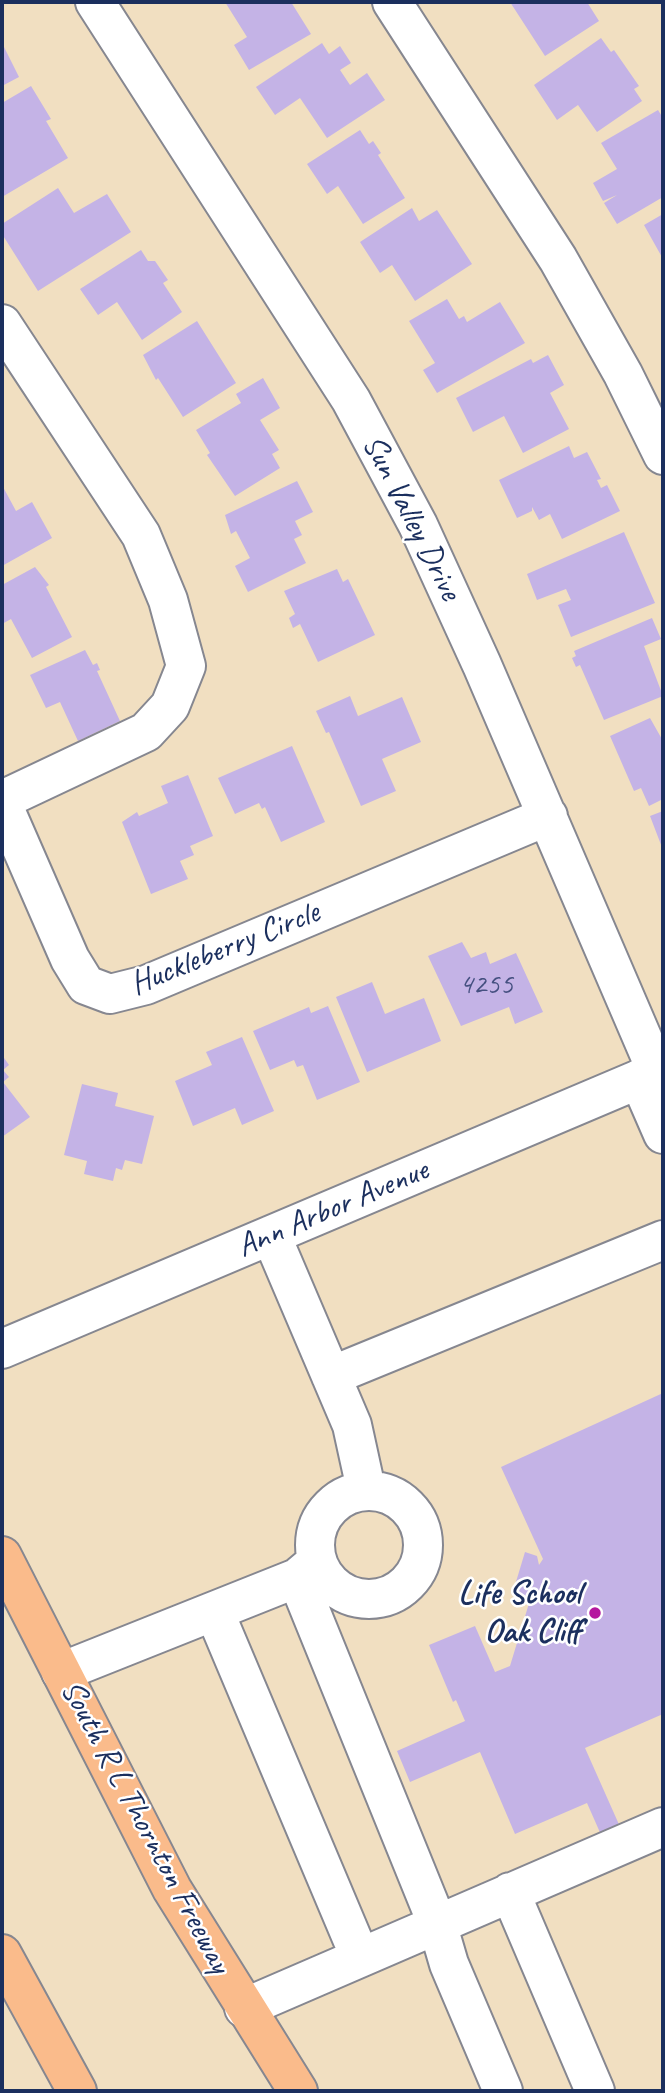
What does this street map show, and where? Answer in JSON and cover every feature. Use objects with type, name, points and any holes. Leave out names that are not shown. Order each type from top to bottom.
[{"type":"main road","name":"South R L Thornton Freeway","points":[[2,1556],[172,1889],[298,2091]]},
{"type":"main road","points":[[2,1954],[77,2091]]},
{"type":"street","name":"Sun Valley Drive","points":[[95,2],[351,400],[418,525],[548,816],[653,1073],[663,1134]]},
{"type":"street","points":[[391,2],[558,259],[623,374],[663,455]]},
{"type":"street","points":[[2,324],[141,535],[168,600],[186,666],[170,706],[146,732],[2,801]]},
{"type":"street","name":"Huckleberry Circle","points":[[2,801],[71,960],[86,985],[110,994],[146,985],[548,816]]},
{"type":"street","name":"Ann Arbor Avenue","points":[[2,1349],[653,1073]]},
{"type":"street","points":[[271,1235],[352,1425],[366,1489]]},
{"type":"street","points":[[331,1376],[663,1240]]},
{"type":"street","points":[[307,1570],[355,1598],[373,1599],[391,1595],[406,1585],[417,1571],[423,1554],[423,1535],[417,1518],[406,1504],[391,1495],[366,1489],[339,1499],[326,1511],[317,1527],[307,1570],[437,1923],[449,1964],[503,2091]]},
{"type":"street","points":[[61,1672],[214,1611],[307,1570]]},
{"type":"street","points":[[214,1611],[360,1957]]},
{"type":"street","points":[[244,2008],[663,1827]]},
{"type":"street","points":[[510,1892],[595,2091]]},
{"type":"building","points":[[225,2],[291,2],[311,34],[249,70],[234,45],[247,37]]},
{"type":"building","points":[[510,2],[587,2],[599,21],[545,56]]},
{"type":"building","points":[[601,38],[611,52],[614,50],[639,86],[634,89],[642,101],[597,132],[578,105],[557,120],[534,85]]},
{"type":"building","points":[[2,43],[19,77],[2,86]]},
{"type":"building","points":[[322,43],[329,54],[340,46],[351,63],[340,70],[350,85],[367,73],[385,100],[327,138],[300,98],[275,115],[256,87]]},
{"type":"building","points":[[31,86],[51,119],[46,121],[68,158],[2,197],[2,103]]},
{"type":"building","points":[[658,110],[663,118],[663,197],[617,224],[604,203],[617,195],[603,201],[593,183],[617,169],[601,143]]},
{"type":"building","points":[[360,130],[369,144],[373,141],[381,153],[378,155],[405,198],[363,224],[338,186],[327,194],[307,164]]},
{"type":"building","points":[[58,188],[74,213],[107,194],[131,232],[38,291],[2,234],[2,224]]},
{"type":"building","points":[[412,208],[419,221],[437,210],[472,264],[415,301],[392,265],[380,273],[360,242]]},
{"type":"building","points":[[663,214],[663,259],[644,225]]},
{"type":"building","points":[[141,250],[148,261],[155,261],[168,280],[163,283],[182,312],[142,340],[117,302],[98,315],[80,289]]},
{"type":"building","points":[[447,299],[459,319],[464,316],[467,322],[500,302],[525,343],[437,393],[423,370],[435,363],[409,321]]},
{"type":"building","points":[[197,321],[236,383],[183,417],[158,378],[156,380],[143,355]]},
{"type":"building","points":[[548,355],[564,385],[550,393],[569,429],[523,453],[504,416],[473,432],[456,398],[531,359],[533,363]]},
{"type":"building","points":[[263,378],[280,408],[260,420],[279,450],[272,454],[280,468],[235,496],[207,455],[210,453],[196,430],[241,403],[236,394]]},
{"type":"building","points":[[569,446],[574,458],[587,452],[601,479],[597,480],[601,488],[607,485],[620,511],[562,539],[550,514],[539,520],[532,507],[532,511],[517,518],[499,480]]},
{"type":"building","points":[[297,481],[313,512],[295,521],[302,535],[294,539],[306,563],[248,592],[235,566],[250,558],[236,531],[231,534],[225,515]]},
{"type":"building","points":[[2,485],[16,511],[32,502],[52,538],[2,566]]},
{"type":"building","points":[[624,532],[655,603],[571,637],[558,605],[571,600],[566,589],[537,600],[527,574]]},
{"type":"building","points":[[35,567],[49,585],[46,587],[72,637],[32,658],[11,619],[2,624],[2,585]]},
{"type":"building","points":[[337,569],[343,582],[348,579],[375,635],[318,662],[300,624],[293,628],[289,618],[295,614],[284,591]]},
{"type":"building","points":[[652,618],[661,639],[644,646],[663,696],[604,720],[580,665],[576,667],[572,658],[576,656],[574,651]]},
{"type":"building","points":[[85,650],[93,665],[97,663],[100,670],[97,671],[120,721],[78,741],[60,702],[46,708],[30,675]]},
{"type":"building","points":[[350,696],[358,716],[402,697],[421,742],[382,759],[396,791],[361,806],[329,732],[326,733],[316,711]]},
{"type":"building","points":[[650,718],[663,741],[663,799],[649,806],[641,788],[634,791],[610,736]]},
{"type":"building","points":[[292,746],[325,822],[281,842],[265,807],[262,809],[259,803],[235,814],[218,778]]},
{"type":"building","points":[[188,775],[213,836],[190,846],[194,855],[180,861],[188,879],[151,894],[122,822],[137,812],[139,816],[168,803],[161,786]]},
{"type":"building","points":[[663,811],[663,850],[650,816]]},
{"type":"building","points":[[462,942],[471,958],[486,952],[490,964],[516,953],[543,1012],[515,1024],[509,1007],[461,1026],[428,956]]},
{"type":"building","points":[[372,982],[385,1014],[424,998],[441,1041],[367,1072],[336,997]]},
{"type":"building","points":[[328,1006],[360,1082],[317,1100],[303,1065],[297,1067],[294,1060],[270,1070],[253,1031],[309,1007],[311,1013]]},
{"type":"building","points":[[242,1037],[274,1111],[242,1125],[235,1108],[193,1126],[175,1081],[212,1065],[206,1052]]},
{"type":"building","points":[[2,1055],[9,1065],[3,1070],[9,1077],[3,1082],[30,1117],[2,1137]]},
{"type":"building","points":[[82,1084],[118,1093],[115,1106],[154,1116],[142,1164],[125,1160],[122,1170],[116,1168],[113,1181],[84,1174],[87,1161],[64,1155]]},
{"type":"building","name":"Life School Oak Cliff","points":[[663,1393],[663,1714],[585,1748],[621,1829],[602,1837],[587,1803],[515,1834],[480,1752],[410,1782],[397,1751],[465,1721],[456,1700],[453,1702],[429,1645],[475,1626],[495,1672],[510,1666],[530,1600],[512,1595],[525,1552],[537,1556],[539,1565],[543,1559],[501,1467]]},
{"type":"place","name":"Life School Oak Cliff","points":[[595,1613]]}]
